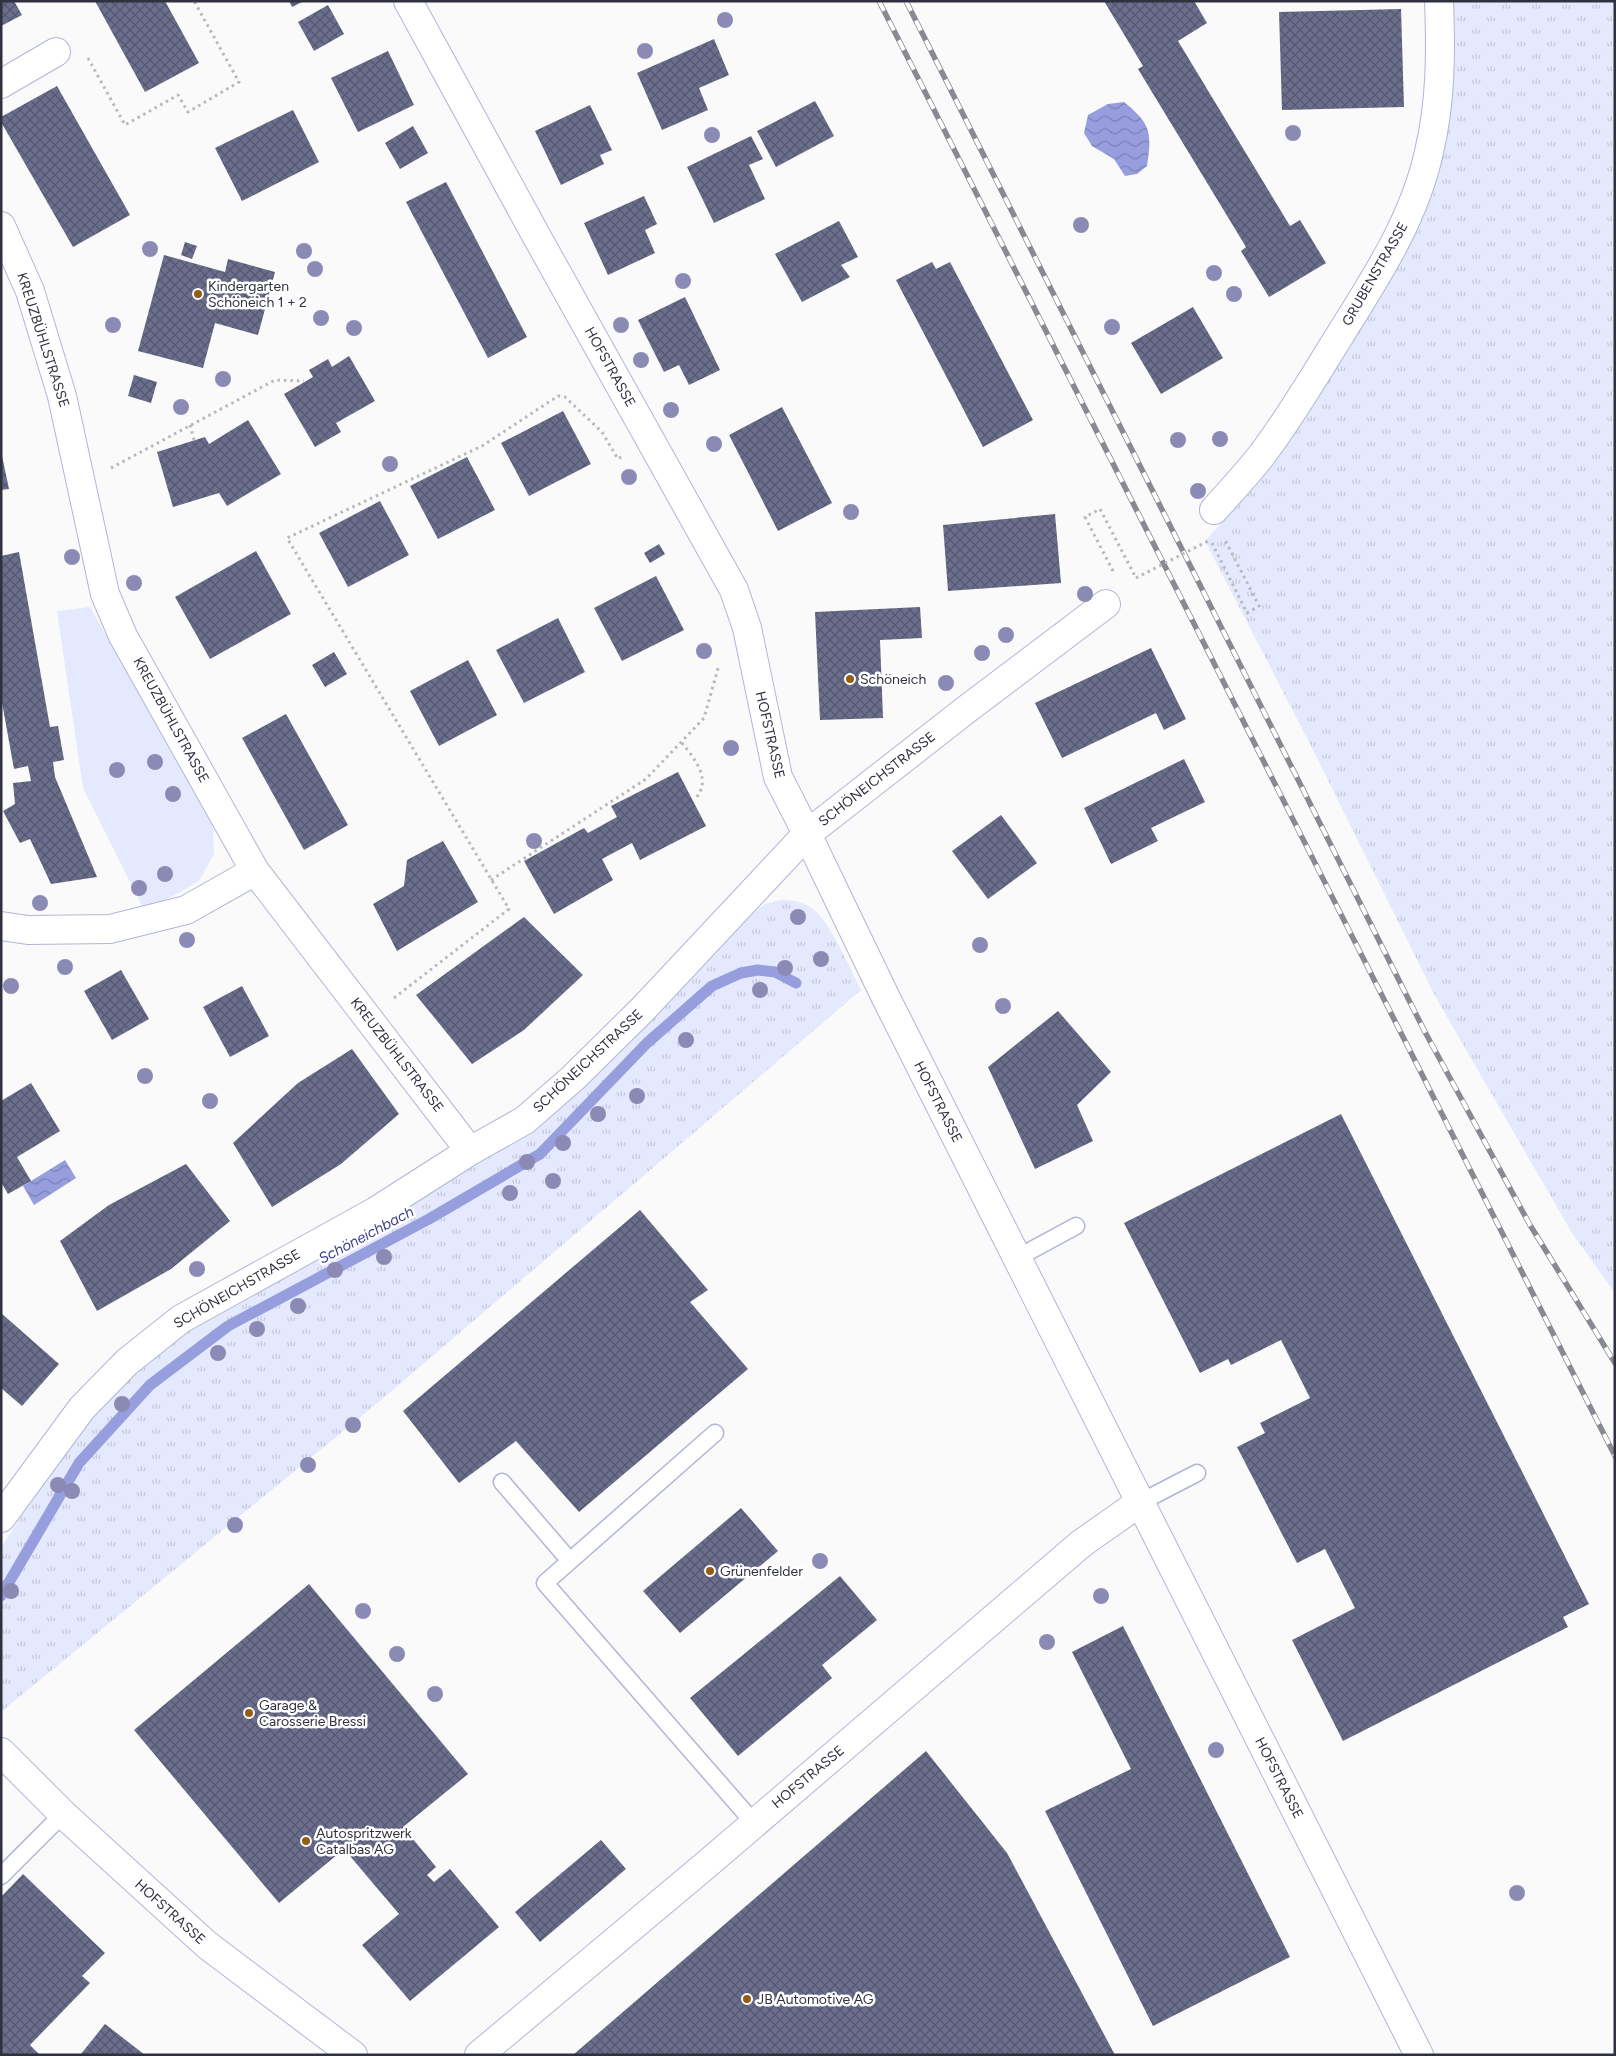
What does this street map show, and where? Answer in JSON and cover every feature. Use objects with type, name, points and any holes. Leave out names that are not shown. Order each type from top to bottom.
[{"type":"street","name":"HOFSTRASSE","points":[[408,1],[734,590],[747,628],[778,776],[1016,1258],[1419,2055]]},
{"type":"street","name":"GRUBENSTRASSE","points":[[1218,522],[1316,374],[1382,268],[1407,218],[1421,182],[1429,152],[1436,112],[1441,72],[1439,1]]},
{"type":"street","points":[[1,84],[56,52]]},
{"type":"street","name":"KREUZBÜHLSTRASSE","points":[[1,226],[30,291],[37,312],[62,396],[102,585],[124,636],[255,871],[470,1151]]},
{"type":"street","name":"SCHÖNEICHSTRASSE","points":[[1,1518],[82,1408],[127,1362],[181,1318],[376,1210],[470,1151],[525,1120],[573,1078],[642,1010],[807,834],[967,709],[1106,604]]},
{"type":"street","points":[[1,926],[28,930],[110,929],[186,910],[255,871]]},
{"type":"street","name":"HOFSTRASSE","points":[[479,2055],[1082,1543],[1139,1502]]},
{"type":"street","name":"HOFSTRASSE","points":[[1,1752],[63,1814],[208,1945],[353,2055]]},
{"type":"lane","points":[[1016,1258],[1076,1226]]},
{"type":"lane","points":[[715,1433],[545,1583],[754,1823]]},
{"type":"lane","points":[[1139,1502],[1198,1473]]},
{"type":"lane","points":[[502,1482],[570,1561]]},
{"type":"lane","points":[[1,1876],[63,1814]]},
{"type":"path","points":[[56,52],[79,40],[125,125],[178,95],[188,112],[238,82],[194,1]]},
{"type":"path","points":[[82,484],[275,380],[304,381]]},
{"type":"path","points":[[368,1018],[509,909],[287,538],[482,446],[558,396],[565,397],[602,432],[618,459],[627,454]]},
{"type":"path","points":[[190,425],[194,440]]},
{"type":"path","points":[[1117,577],[1085,517],[1100,509],[1136,578],[1210,540],[1247,613],[1259,606],[1218,522]]},
{"type":"path","points":[[491,880],[646,779],[704,718],[720,661]]},
{"type":"path","points":[[682,743],[697,762],[702,778],[700,793],[696,798]]},
{"type":"green space","points":[[1452,1],[1615,1],[1615,1293],[1572,1233],[1435,996],[1311,746],[1205,541],[1253,488],[1291,437],[1383,292],[1414,235]]},
{"type":"green space","points":[[90,607],[213,827],[214,854],[199,881],[145,912],[83,788],[57,611]]},
{"type":"green space","points":[[780,900],[803,903],[817,913],[839,945],[861,990],[374,1406],[1,1712],[1,1548],[66,1446],[110,1394],[200,1319],[541,1126],[752,914],[765,904]]},
{"type":"water","points":[[1124,102],[1140,116],[1148,130],[1149,137],[1147,166],[1137,174],[1125,176],[1114,159],[1092,146],[1084,133],[1088,115],[1108,104]]},
{"type":"water","points":[[65,1160],[76,1178],[34,1205],[23,1186]]},
{"type":"building","points":[[1,1],[14,1],[22,15],[1,26]]},
{"type":"building","points":[[95,1],[165,1],[199,63],[145,92]]},
{"type":"building","points":[[289,1],[304,1],[292,7]]},
{"type":"building","points":[[1104,1],[1194,1],[1207,23],[1178,41],[1290,226],[1300,220],[1326,263],[1269,297],[1241,251],[1246,247],[1138,69],[1143,66]]},
{"type":"building","points":[[328,5],[344,34],[314,51],[298,22]]},
{"type":"building","points":[[1401,9],[1404,107],[1282,110],[1279,12]]},
{"type":"building","points":[[714,39],[729,75],[699,88],[708,110],[662,130],[637,73]]},
{"type":"building","points":[[388,51],[414,105],[358,132],[331,78]]},
{"type":"building","points":[[57,86],[130,215],[73,247],[1,122],[1,117]]},
{"type":"building","points":[[815,101],[834,136],[776,167],[757,131]]},
{"type":"building","points":[[590,105],[612,150],[600,155],[604,164],[561,185],[535,131]]},
{"type":"building","points":[[293,110],[319,162],[242,201],[215,148]]},
{"type":"building","points":[[413,126],[428,153],[400,169],[385,143]]},
{"type":"building","points":[[751,136],[763,159],[749,165],[765,199],[714,223],[687,167]]},
{"type":"building","points":[[446,182],[527,337],[488,358],[406,202]]},
{"type":"building","points":[[644,196],[657,224],[645,230],[655,253],[608,275],[584,223]]},
{"type":"building","points":[[839,221],[858,257],[841,265],[850,277],[802,302],[775,254]]},
{"type":"building","points":[[185,242],[197,246],[192,259],[181,255]]},
{"type":"building","points":[[164,255],[225,272],[228,259],[275,272],[258,335],[215,323],[203,368],[138,351]]},
{"type":"building","points":[[932,262],[936,269],[950,262],[1033,420],[983,447],[896,280]]},
{"type":"building","points":[[685,297],[720,370],[689,385],[679,365],[664,372],[638,320]]},
{"type":"building","points":[[1193,307],[1223,358],[1161,394],[1131,343]]},
{"type":"building","points":[[349,356],[375,401],[336,423],[341,432],[315,447],[284,394],[313,377],[309,370],[328,359],[332,367]]},
{"type":"building","points":[[134,375],[157,382],[151,403],[128,396]]},
{"type":"building","points":[[782,407],[832,503],[778,531],[729,435]]},
{"type":"building","points":[[563,411],[591,464],[529,496],[501,443]]},
{"type":"building","points":[[248,420],[281,474],[227,506],[219,493],[173,507],[157,452],[205,437],[209,444]]},
{"type":"building","points":[[1,451],[9,489],[1,490]]},
{"type":"building","points":[[467,457],[495,510],[438,539],[410,486]]},
{"type":"building","points":[[380,501],[409,555],[348,587],[319,533]]},
{"type":"building","points":[[1055,514],[1061,583],[948,591],[943,525]]},
{"type":"building","points":[[659,544],[665,554],[650,563],[644,553]]},
{"type":"building","points":[[256,551],[291,614],[210,659],[175,597]]},
{"type":"building","points":[[19,552],[50,727],[58,726],[64,760],[53,762],[55,777],[97,877],[51,884],[30,839],[20,843],[3,811],[15,804],[13,783],[31,781],[28,766],[14,769],[1,697],[1,556]]},
{"type":"building","points":[[656,576],[684,630],[622,661],[594,608]]},
{"type":"building","name":"Schöneich","points":[[920,607],[922,638],[880,640],[883,718],[820,720],[815,612]]},
{"type":"building","points":[[558,618],[585,672],[524,703],[496,650]]},
{"type":"building","points":[[1151,648],[1186,719],[1164,730],[1156,713],[1062,758],[1035,703]]},
{"type":"building","points":[[334,652],[347,674],[325,687],[312,665]]},
{"type":"building","points":[[468,660],[497,715],[439,746],[410,691]]},
{"type":"building","points":[[286,714],[348,825],[304,850],[242,738]]},
{"type":"building","points":[[1184,759],[1205,802],[1151,828],[1158,841],[1111,864],[1084,808]]},
{"type":"building","points":[[678,772],[706,826],[640,860],[632,843],[602,859],[613,880],[554,914],[524,861],[584,828],[588,833],[617,817],[611,806]]},
{"type":"building","points":[[1001,815],[1037,863],[988,899],[952,851]]},
{"type":"building","points":[[443,841],[478,902],[397,951],[373,904],[404,886],[407,860]]},
{"type":"building","points":[[524,917],[583,975],[524,1030],[472,1064],[416,995]]},
{"type":"building","points":[[121,970],[149,1019],[112,1040],[84,991]]},
{"type":"building","points":[[242,986],[269,1036],[230,1057],[203,1007]]},
{"type":"building","points":[[1058,1011],[1111,1072],[1077,1105],[1093,1141],[1035,1169],[988,1067]]},
{"type":"building","points":[[352,1049],[399,1114],[341,1164],[272,1207],[233,1143],[298,1083]]},
{"type":"building","points":[[31,1083],[60,1131],[17,1157],[31,1181],[8,1194],[1,1182],[1,1101]]},
{"type":"building","points":[[1341,1114],[1589,1604],[1563,1617],[1568,1627],[1343,1741],[1292,1640],[1355,1608],[1325,1549],[1297,1563],[1237,1447],[1265,1433],[1260,1423],[1310,1398],[1281,1340],[1231,1365],[1228,1359],[1200,1373],[1124,1223]]},
{"type":"building","points":[[186,1164],[230,1221],[171,1269],[97,1311],[60,1241],[109,1205]]},
{"type":"building","points":[[640,1210],[708,1290],[690,1302],[748,1369],[579,1512],[516,1441],[459,1483],[403,1411]]},
{"type":"building","points":[[1,1313],[59,1364],[22,1406],[1,1388]]},
{"type":"building","name":"Grünenfelder","points":[[741,1508],[778,1551],[680,1633],[643,1591]]},
{"type":"building","points":[[840,1576],[877,1620],[822,1665],[832,1678],[738,1756],[690,1698]]},
{"type":"building","points":[[309,1584],[468,1774],[403,1827],[436,1867],[427,1875],[434,1882],[450,1869],[499,1927],[410,2001],[362,1945],[399,1914],[344,1849],[279,1903],[134,1730]]},
{"type":"building","points":[[1123,1626],[1290,1957],[1153,2026],[1045,1811],[1131,1769],[1072,1652]]},
{"type":"building","points":[[926,1751],[1007,1853],[1115,2055],[573,2055]]},
{"type":"building","points":[[601,1840],[626,1869],[540,1942],[515,1912]]},
{"type":"building","points":[[23,1874],[105,1953],[82,1976],[90,1983],[30,2045],[40,2055],[1,2055],[1,1897]]},
{"type":"building","points":[[105,2024],[145,2055],[81,2054]]},
{"type":"waterway","name":"Schöneichbach","points":[[1,1596],[79,1463],[150,1385],[228,1326],[429,1219],[540,1154],[647,1043],[712,986],[741,973],[758,970],[775,972],[796,983]]},
{"type":"railway","points":[[879,1],[1615,1456]]},
{"type":"railway","points":[[906,1],[1425,1032],[1530,1225],[1615,1363]]},
{"type":"place","name":"Kindergarten Schöneich 1 + 2","points":[[198,294]]},
{"type":"place","name":"Schöneich","points":[[850,679]]},
{"type":"place","name":"Grünenfelder","points":[[710,1571]]},
{"type":"place","name":"Garage & Carosserie Bressi","points":[[249,1713]]},
{"type":"place","name":"Autospritzwerk Catalbas AG","points":[[306,1841]]},
{"type":"place","name":"JB Automotive AG","points":[[747,1999]]}]
